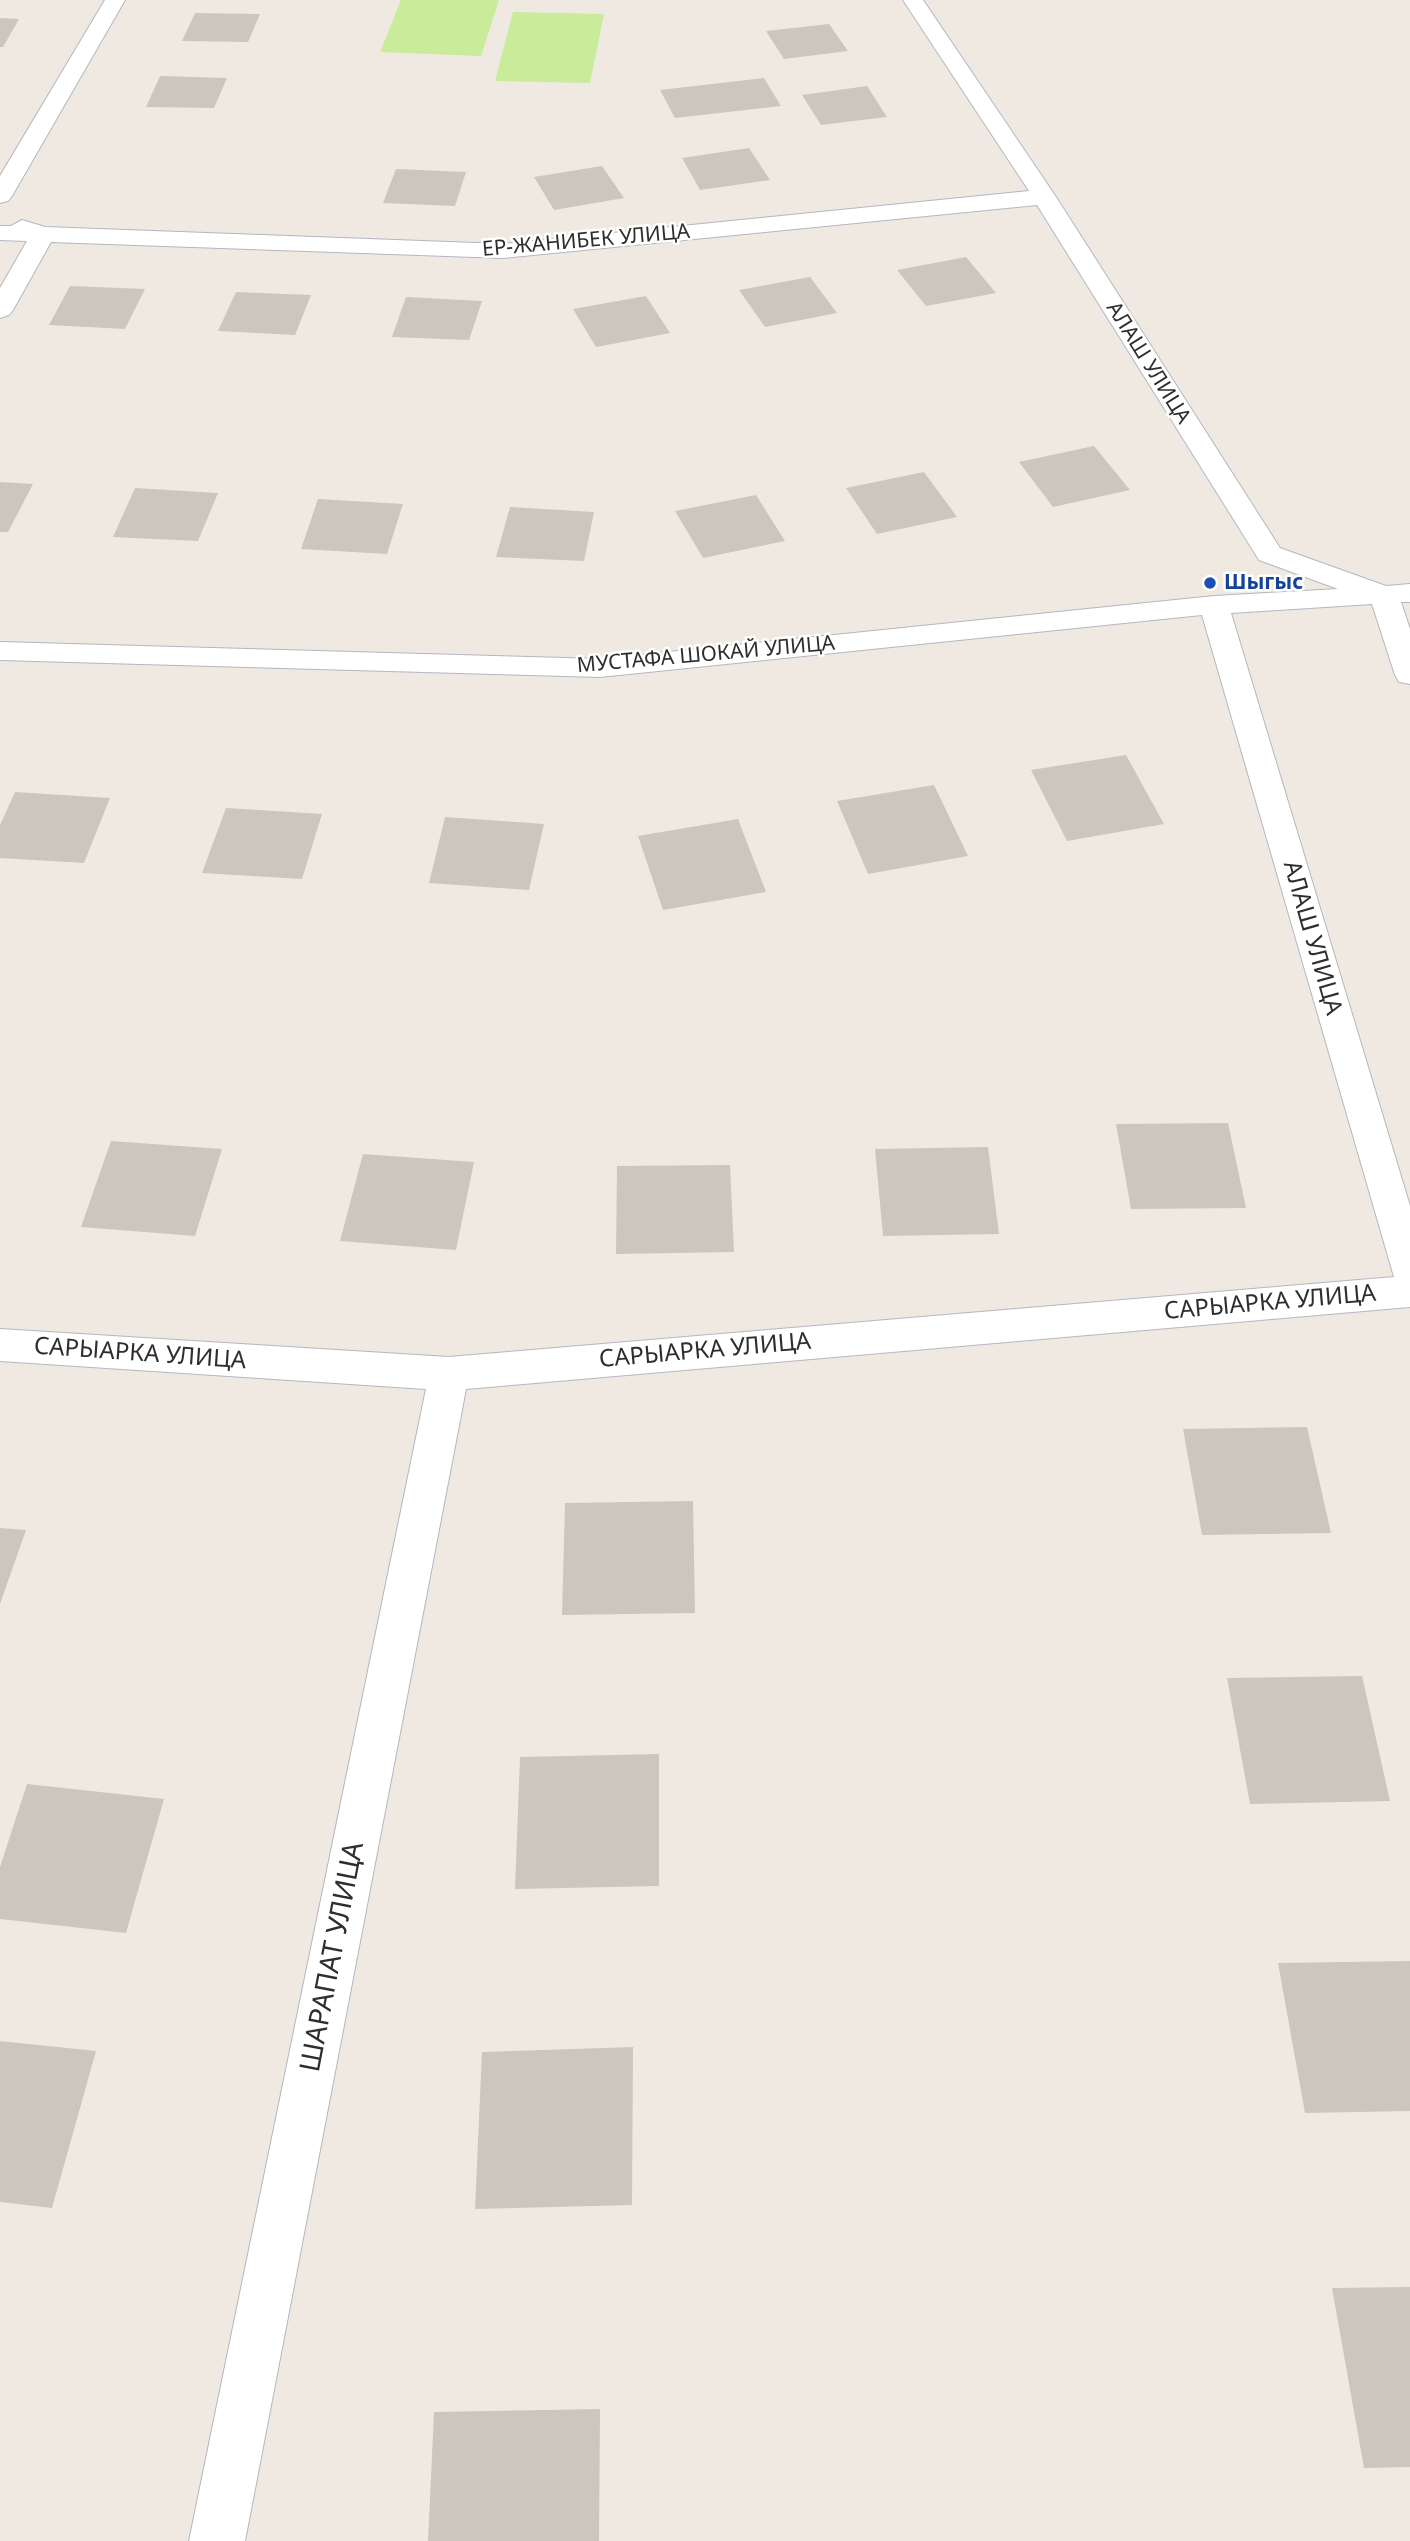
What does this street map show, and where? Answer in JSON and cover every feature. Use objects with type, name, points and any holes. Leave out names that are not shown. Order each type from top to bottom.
[{"type":"street","points":[[0,196],[115,0]]},
{"type":"street","name":"АЛАШ УЛИЦА","points":[[913,0],[1044,197],[1269,554],[1397,594]]},
{"type":"street","name":"ЕР-ЖАНИБЕК УЛИЦА","points":[[0,233],[503,251],[1044,197]]},
{"type":"street","points":[[0,220],[43,235],[0,310]]},
{"type":"street","points":[[1397,594],[1410,675]]},
{"type":"street","name":"МУСТАФА ШОКАЙ УЛИЦА","points":[[0,651],[600,668],[1214,605],[1397,594]]},
{"type":"street","name":"АЛАШ УЛИЦА","points":[[1214,605],[1410,1270]]},
{"type":"street","name":"САРЫАРКА УЛИЦА","points":[[0,1345],[449,1374],[1410,1291]]},
{"type":"street","name":"ШАРАПАТ УЛИЦА","points":[[217,2541],[449,1374]]},
{"type":"green space","points":[[401,0],[499,0],[481,56],[380,52]]},
{"type":"green space","points":[[513,12],[604,14],[590,83],[495,81]]},
{"type":"building","points":[[195,13],[260,14],[248,42],[182,41]]},
{"type":"building","points":[[0,18],[19,19],[3,47],[0,47]]},
{"type":"building","points":[[829,24],[848,51],[784,59],[766,31]]},
{"type":"building","points":[[160,76],[227,78],[214,108],[146,107]]},
{"type":"building","points":[[764,78],[781,106],[675,118],[660,90]]},
{"type":"building","points":[[867,86],[887,117],[821,125],[802,95]]},
{"type":"building","points":[[749,148],[770,180],[700,190],[682,158]]},
{"type":"building","points":[[602,166],[624,198],[554,210],[534,177]]},
{"type":"building","points":[[396,169],[466,172],[455,206],[383,203]]},
{"type":"building","points":[[966,257],[996,293],[926,306],[897,270]]},
{"type":"building","points":[[810,277],[837,313],[765,327],[739,290]]},
{"type":"building","points":[[70,286],[145,289],[125,329],[49,325]]},
{"type":"building","points":[[236,292],[311,295],[295,335],[218,331]]},
{"type":"building","points":[[646,296],[670,333],[596,347],[573,309]]},
{"type":"building","points":[[406,297],[482,301],[469,340],[392,337]]},
{"type":"building","points":[[1094,446],[1130,490],[1053,507],[1019,462]]},
{"type":"building","points":[[924,472],[957,517],[877,534],[846,488]]},
{"type":"building","points":[[0,482],[33,484],[8,532],[0,532]]},
{"type":"building","points":[[135,488],[218,493],[198,541],[113,537]]},
{"type":"building","points":[[756,495],[785,541],[703,558],[675,511]]},
{"type":"building","points":[[318,499],[403,504],[387,554],[301,549]]},
{"type":"building","points":[[510,507],[594,512],[584,561],[496,557]]},
{"type":"building","points":[[1126,755],[1164,824],[1067,841],[1031,770]]},
{"type":"building","points":[[934,785],[968,856],[868,874],[837,801]]},
{"type":"building","points":[[15,792],[110,798],[84,863],[0,858],[0,825]]},
{"type":"building","points":[[226,808],[322,814],[302,879],[202,873]]},
{"type":"building","points":[[445,817],[544,824],[529,890],[429,883]]},
{"type":"building","points":[[738,819],[766,892],[663,910],[638,836]]},
{"type":"building","points":[[1228,1123],[1246,1208],[1131,1209],[1116,1124]]},
{"type":"building","points":[[111,1141],[222,1149],[195,1236],[81,1227]]},
{"type":"building","points":[[988,1147],[999,1234],[883,1236],[875,1149]]},
{"type":"building","points":[[363,1154],[474,1162],[456,1250],[340,1241]]},
{"type":"building","points":[[730,1165],[734,1252],[616,1254],[617,1166]]},
{"type":"building","points":[[1307,1427],[1331,1533],[1202,1535],[1183,1429]]},
{"type":"building","points":[[693,1501],[695,1613],[562,1615],[565,1503]]},
{"type":"building","points":[[0,1528],[26,1530],[0,1604]]},
{"type":"building","points":[[1362,1676],[1390,1801],[1250,1804],[1227,1678]]},
{"type":"building","points":[[659,1754],[659,1886],[515,1889],[520,1757]]},
{"type":"building","points":[[27,1784],[164,1799],[126,1933],[0,1919],[0,1867]]},
{"type":"building","points":[[1410,1961],[1410,2111],[1305,2113],[1278,1963]]},
{"type":"building","points":[[0,2041],[96,2051],[52,2208],[0,2202]]},
{"type":"building","points":[[633,2047],[632,2205],[475,2209],[482,2052]]},
{"type":"building","points":[[1410,2287],[1410,2467],[1364,2468],[1332,2288]]},
{"type":"building","points":[[600,2409],[599,2541],[428,2541],[434,2412]]},
{"type":"place","name":"Шыгыс","points":[[1210,583]]}]
